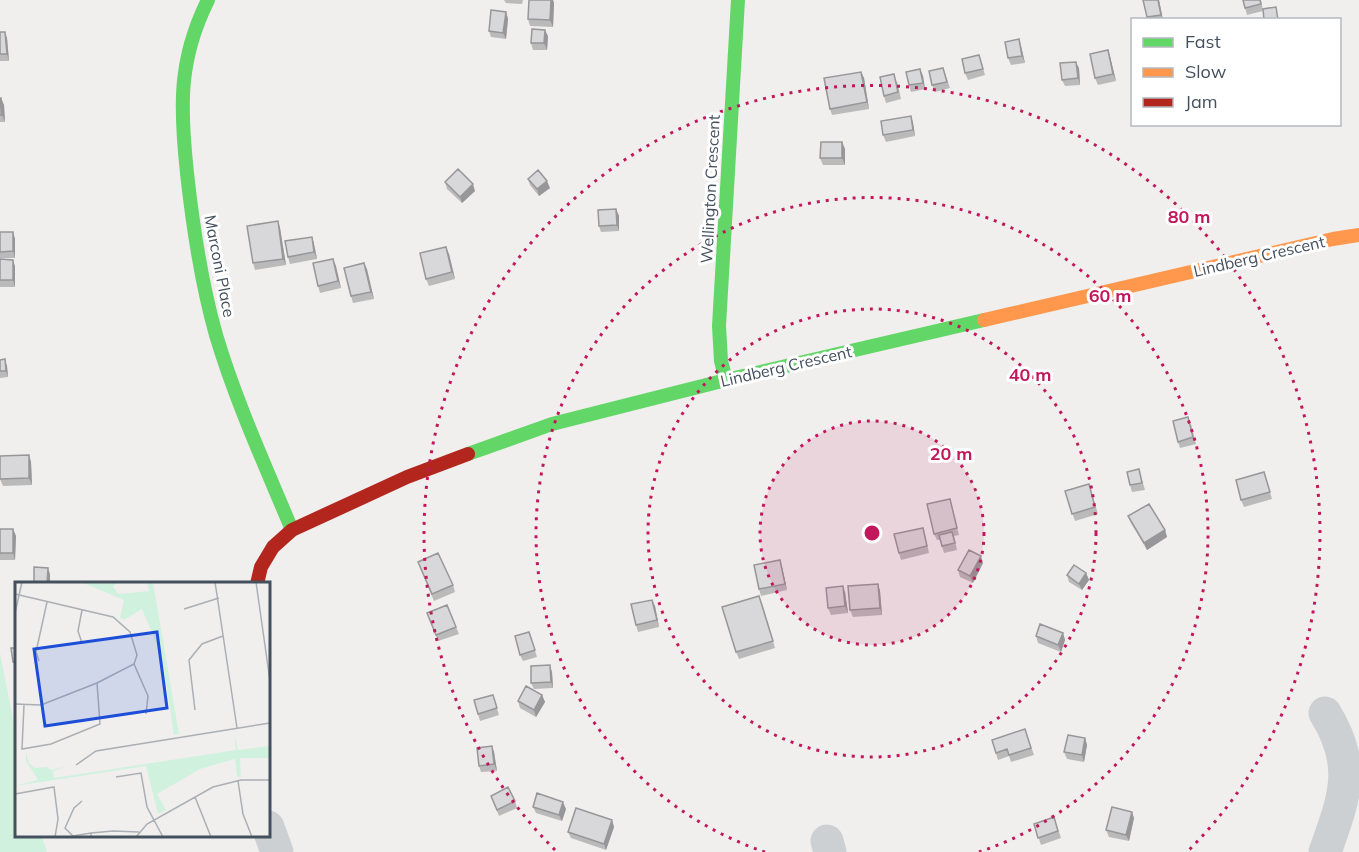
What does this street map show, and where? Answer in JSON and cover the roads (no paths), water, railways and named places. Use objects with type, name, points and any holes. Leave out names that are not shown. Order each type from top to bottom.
[{"type":"street","name":"Marconi Place","points":[[208,0],[189,41],[182,89],[192,214],[208,304],[221,348],[235,389],[292,530]]},
{"type":"street","name":"Wellington Crescent","points":[[726,380],[721,361],[718,326],[738,0]]},
{"type":"street","name":"Lindberg Crescent","points":[[257,582],[261,567],[273,547],[292,530],[407,477],[505,440],[601,411],[726,380],[1333,239],[1359,235]]},
{"type":"street","points":[[1325,713],[1335,729],[1345,759],[1343,797],[1325,852]]},
{"type":"street","points":[[270,833],[277,852]]}]
